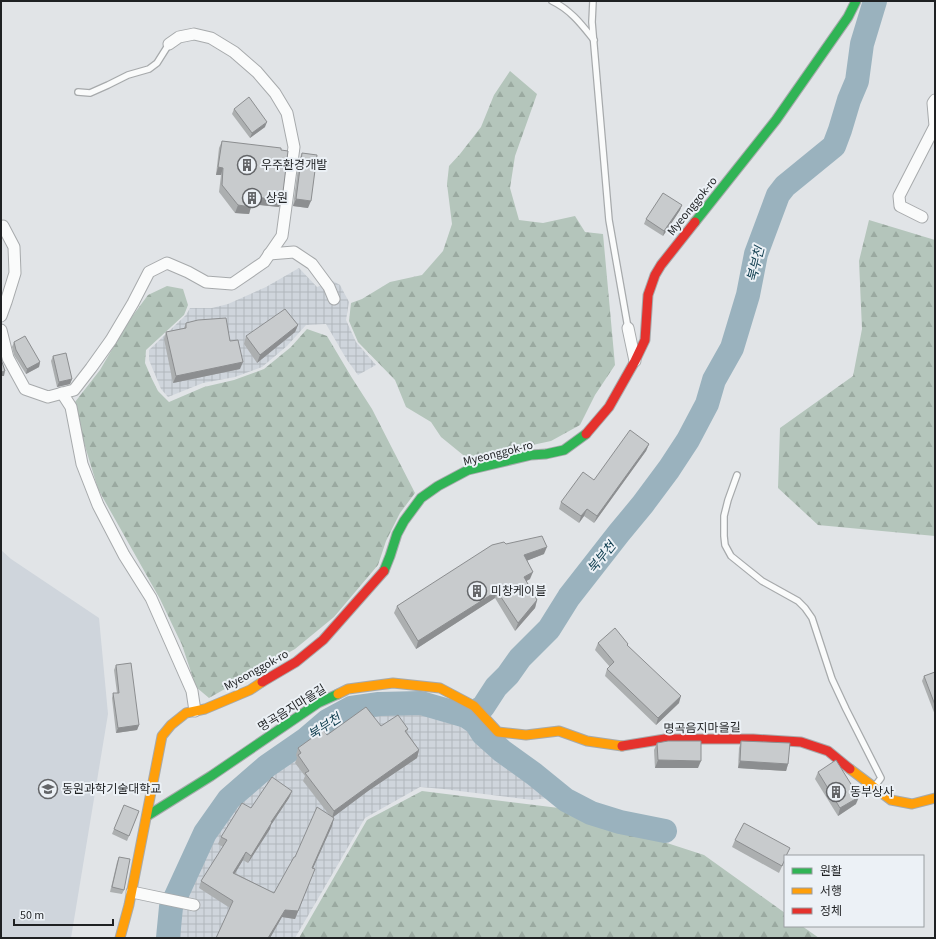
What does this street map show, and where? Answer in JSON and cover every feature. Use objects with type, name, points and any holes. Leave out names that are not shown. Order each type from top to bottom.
[{"type":"main road","name":"Myeonggok-ro","points":[[120,938],[132,892],[162,736],[171,725],[186,713],[205,709],[250,690],[296,662],[323,640],[384,571],[397,534],[404,521],[422,498],[438,486],[468,470],[531,455],[546,454],[564,450],[586,434],[609,407],[645,340],[648,295],[660,265],[776,120],[848,17],[856,1]]},
{"type":"main road","name":"명곡음지마을길","points":[[147,816],[211,776],[318,703],[348,689],[393,683],[440,688],[474,706],[498,732],[526,735],[559,731],[587,741],[623,746],[665,739],[753,739],[801,742],[828,751],[891,800],[912,804],[935,798]]},
{"type":"street","points":[[1,333],[8,358],[25,389],[48,397],[74,390],[111,340],[149,272],[167,263],[206,282],[232,284],[264,262],[282,236],[294,147],[288,113],[276,93],[257,72],[234,52],[211,38],[194,34],[179,37],[169,44]]},
{"type":"street","points":[[922,217],[900,206],[899,196],[935,126],[933,103],[935,100]]},
{"type":"street","points":[[1,316],[15,273],[14,247],[3,226]]},
{"type":"street","points":[[269,254],[294,252],[312,264],[329,286],[334,299]]},
{"type":"street","points":[[628,328],[635,361]]},
{"type":"street","points":[[62,393],[71,407],[82,464],[98,505],[124,555],[151,598],[192,691],[195,711]]},
{"type":"street","points":[[132,892],[194,905]]},
{"type":"lane","points":[[552,1],[560,5],[580,22],[594,41]]},
{"type":"lane","points":[[593,1],[592,22],[609,220],[628,328]]},
{"type":"lane","points":[[78,92],[90,93],[128,75],[149,69],[157,63],[169,44]]},
{"type":"lane","points":[[737,475],[724,516],[725,545],[731,556],[762,580],[798,601],[812,618],[832,679],[881,778],[874,787]]},
{"type":"shaded area","points":[[299,268],[317,287],[333,281],[340,285],[349,302],[346,320],[356,342],[376,365],[358,375],[347,360],[326,324],[306,325],[287,346],[262,367],[235,377],[203,383],[168,397],[161,389],[149,360],[149,350],[186,315],[190,308],[212,308],[228,304],[266,287]]},
{"type":"shaded area","name":"동원과학기술대학교","points":[[1,550],[11,559],[99,618],[108,714],[71,938],[1,938]]},
{"type":"shaded area","points":[[421,707],[465,719],[474,726],[483,739],[548,798],[532,800],[420,787],[365,818],[295,938],[175,938],[176,911],[209,835],[233,803],[270,768],[308,742],[329,725],[352,713],[380,709]]},
{"type":"green space","points":[[510,71],[537,94],[515,156],[510,188],[519,220],[543,223],[575,216],[585,232],[603,234],[615,365],[595,395],[580,425],[551,441],[468,459],[441,437],[431,422],[406,407],[395,380],[358,342],[349,321],[351,303],[362,299],[390,282],[422,275],[443,251],[452,224],[447,184],[449,166],[481,127],[494,95]]},
{"type":"green space","points":[[869,220],[935,240],[935,536],[818,525],[778,488],[780,428],[853,376],[862,329],[859,261]]},
{"type":"green space","points":[[167,286],[183,289],[188,305],[184,315],[146,350],[145,363],[158,391],[169,402],[204,387],[234,380],[264,369],[291,347],[307,329],[327,336],[372,409],[415,493],[400,513],[386,541],[378,565],[334,617],[295,649],[209,698],[196,687],[182,645],[160,599],[98,489],[81,433],[75,402],[100,370],[128,322],[148,295]]},
{"type":"green space","points":[[422,791],[559,808],[704,855],[784,912],[784,927],[803,927],[819,938],[299,938],[367,820]]},
{"type":"building","points":[[249,97],[267,122],[252,133],[234,109]]},
{"type":"building","points":[[222,141],[281,148],[281,150],[288,151],[282,200],[253,197],[251,207],[238,205],[222,185],[223,168],[218,167]]},
{"type":"building","points":[[302,153],[317,155],[311,201],[296,199]]},
{"type":"building","points":[[663,193],[682,205],[664,231],[646,219]]},
{"type":"building","points":[[285,309],[298,325],[260,355],[246,336]]},
{"type":"building","points":[[226,318],[230,341],[238,340],[243,362],[176,376],[166,332],[186,328],[186,323],[198,320]]},
{"type":"building","points":[[25,336],[40,362],[27,369],[16,350],[14,342]]},
{"type":"building","points":[[66,353],[72,379],[59,382],[53,356]]},
{"type":"building","points":[[1,359],[5,371],[1,372]]},
{"type":"building","points":[[630,430],[649,444],[597,516],[587,509],[581,516],[561,502],[583,472],[594,480]]},
{"type":"building","name":"미창케이블","points":[[542,536],[547,547],[524,555],[533,572],[524,577],[537,600],[518,623],[497,591],[418,641],[397,606],[492,545],[504,542],[506,544]]},
{"type":"building","points":[[615,628],[628,644],[627,645],[681,696],[658,718],[607,669],[614,662],[598,643]]},
{"type":"building","points":[[131,663],[139,725],[118,728],[113,693],[119,693],[116,665]]},
{"type":"building","points":[[935,672],[935,705],[924,676]]},
{"type":"building","points":[[366,707],[381,726],[398,715],[408,729],[405,731],[419,750],[334,811],[305,773],[309,771],[298,755],[301,753],[298,748],[323,730],[327,735]]},
{"type":"building","points":[[668,741],[701,741],[701,761],[658,760],[657,743]]},
{"type":"building","points":[[741,741],[790,743],[788,764],[740,761]]},
{"type":"building","name":"동부상사","points":[[836,760],[859,797],[840,808],[818,772]]},
{"type":"building","points":[[272,777],[292,791],[271,822],[251,856],[246,852],[233,873],[274,893],[295,857],[317,807],[334,818],[312,868],[315,869],[298,911],[285,910],[268,938],[216,938],[233,901],[201,881],[227,840],[221,837],[242,803],[251,808]]},
{"type":"building","points":[[124,805],[139,811],[129,836],[114,829]]},
{"type":"building","points":[[744,823],[790,848],[786,855],[784,855],[782,866],[735,840]]},
{"type":"building","points":[[119,857],[130,859],[124,890],[112,887]]},
{"type":"waterway","name":"북부천","points":[[466,716],[483,707],[496,687],[508,675],[520,658],[549,629],[569,597],[643,504],[688,440],[707,404],[714,380],[732,348],[748,295],[756,254],[778,195],[785,186],[834,146],[849,100],[857,81],[862,44],[875,1]]},
{"type":"waterway","name":"북부천","points":[[168,938],[171,907],[205,833],[229,799],[267,766],[306,739],[327,721],[351,708],[379,704],[421,703],[466,716],[476,723],[483,734],[502,751],[566,800],[591,813],[620,822],[665,831]]},
{"type":"traffic: fast","points":[[695,222],[776,120],[848,17],[856,1]]},
{"type":"traffic: fast","points":[[384,571],[397,534],[404,521],[421,498],[438,486],[468,470],[531,455],[546,454],[564,450],[586,434]]},
{"type":"traffic: fast","points":[[147,816],[211,776],[318,703],[338,694]]},
{"type":"traffic: slow","points":[[120,938],[129,905],[162,736],[171,725],[186,713],[205,709],[250,690],[262,682]]},
{"type":"traffic: slow","points":[[338,694],[348,689],[393,683],[440,688],[474,706],[498,732],[526,735],[559,731],[587,741],[622,746]]},
{"type":"traffic: slow","points":[[850,769],[891,800],[912,804],[935,798]]},
{"type":"traffic: jam","points":[[586,434],[609,407],[645,340],[648,295],[655,275],[661,265],[695,222]]},
{"type":"traffic: jam","points":[[262,682],[296,662],[323,640],[384,571]]},
{"type":"traffic: jam","points":[[622,746],[665,739],[753,739],[801,742],[828,751],[850,769]]},
{"type":"place","name":"우주환경개발","points":[[247,165]]},
{"type":"place","name":"상원","points":[[252,198]]},
{"type":"place","name":"미창케이블","points":[[477,591]]},
{"type":"place","name":"동원과학기술대학교","points":[[48,789]]},
{"type":"place","name":"동부상사","points":[[836,792]]}]
